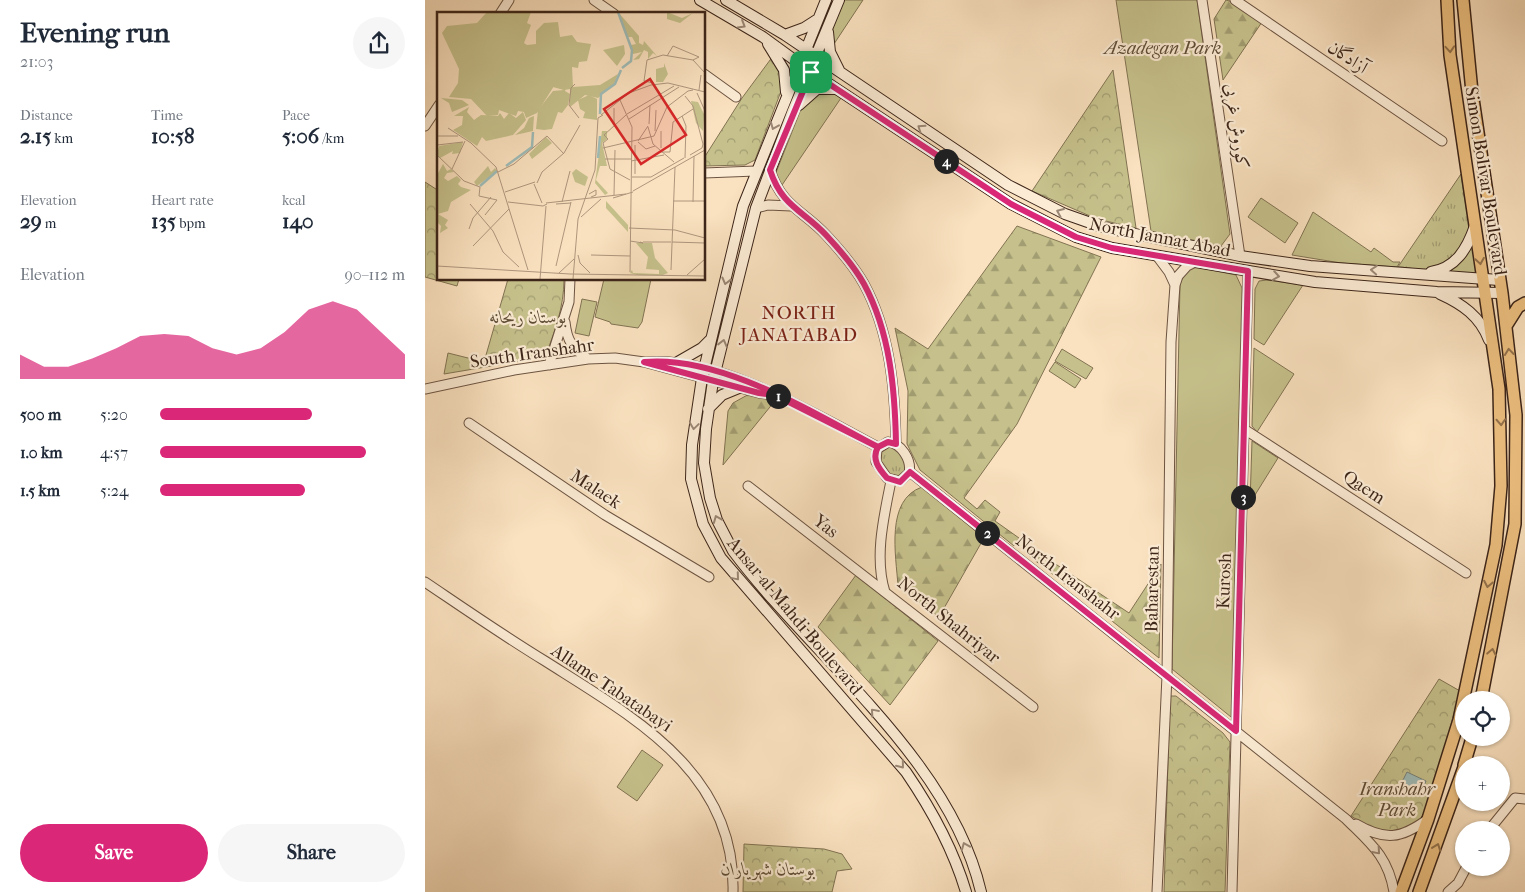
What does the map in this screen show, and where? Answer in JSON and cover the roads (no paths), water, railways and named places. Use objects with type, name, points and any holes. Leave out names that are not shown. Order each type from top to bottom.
[{"type":"main road","name":"North Jannat Abad","points":[[700,0],[763,37],[811,72],[1027,213],[1076,237],[1112,248],[1315,282],[1437,292],[1502,293]]},
{"type":"main road","name":"North Jannat Abad","points":[[726,0],[785,35],[952,149],[1041,204],[1102,227],[1239,256],[1310,266],[1499,280]]},
{"type":"main road","name":"Ansar-al Mahdi Boulevard","points":[[826,0],[786,94],[743,206],[703,373],[692,445],[691,478],[698,509],[710,539],[737,579],[906,772],[943,833],[966,892]]},
{"type":"main road","name":"Ansar-al Mahdi Boulevard","points":[[839,0],[811,72],[792,113],[756,208],[714,377],[708,409],[704,447],[706,478],[710,498],[727,541],[744,566],[917,764],[953,820],[981,892]]},
{"type":"main road","name":"Simon Bolivar Boulevard","points":[[1401,892],[1429,819],[1459,720],[1496,545],[1501,486],[1499,389],[1450,55],[1447,0]]},
{"type":"main road","name":"Simon Bolivar Boulevard","points":[[1463,0],[1472,92],[1502,293],[1516,415],[1515,524],[1483,691]]},
{"type":"main road","points":[[785,35],[804,28],[819,18]]},
{"type":"main road","points":[[827,30],[830,52],[841,74]]},
{"type":"main road","points":[[763,37],[784,70],[786,94]]},
{"type":"main road","points":[[792,113],[817,89],[838,89]]},
{"type":"main road","points":[[1422,274],[1445,268],[1461,256],[1475,226]]},
{"type":"main road","points":[[1437,292],[1473,313],[1485,330],[1492,349]]},
{"type":"main road","points":[[1506,326],[1519,307],[1525,303]]},
{"type":"main road","points":[[676,363],[701,348],[711,338]]},
{"type":"main road","points":[[708,409],[723,395],[739,388]]},
{"type":"main road","points":[[1419,892],[1455,791]]},
{"type":"street","points":[[501,12],[509,0]]},
{"type":"street","points":[[594,0],[611,12]]},
{"type":"street","name":"کوروش غربی","points":[[1202,0],[1239,256]]},
{"type":"street","name":"آزادگان","points":[[1235,0],[1442,141]]},
{"type":"street","points":[[705,75],[736,96]]},
{"type":"street","points":[[425,126],[437,108]]},
{"type":"street","points":[[770,170],[775,186],[791,206],[824,233],[846,258],[863,283],[877,315],[889,356],[894,390],[896,444],[908,460],[910,472],[904,480],[891,481],[876,462],[875,453],[878,447],[888,442],[896,444]]},
{"type":"street","points":[[705,173],[755,172]]},
{"type":"street","points":[[756,208],[768,205],[791,206]]},
{"type":"street","points":[[1157,256],[1169,272],[1175,286]]},
{"type":"street","name":"Baharestan","points":[[1157,892],[1167,676],[1171,342],[1175,286],[1178,276],[1187,266],[1193,263]]},
{"type":"street","name":"Kurosh","points":[[1232,892],[1248,271]]},
{"type":"street","points":[[549,365],[569,302],[570,280]]},
{"type":"street","points":[[564,319],[569,343],[574,350],[588,359]]},
{"type":"street","name":"South Iranshahr","points":[[425,389],[483,375],[588,359],[615,358],[703,373]]},
{"type":"street","name":"South Iranshahr","points":[[644,362],[676,363],[739,388],[775,395]]},
{"type":"street","name":"South Iranshahr","points":[[714,377],[761,386],[775,395],[878,447]]},
{"type":"street","name":"Malaek","points":[[469,424],[605,515],[709,577]]},
{"type":"street","name":"Qaem","points":[[1244,429],[1466,572]]},
{"type":"street","name":"North Iranshahr","points":[[910,472],[1346,819]]},
{"type":"street","name":"North Shahriyar","points":[[891,481],[884,513],[880,560],[880,576],[885,592],[1033,707]]},
{"type":"street","name":"Yas","points":[[748,486],[885,592]]},
{"type":"street","name":"Allame Tabatabayi","points":[[425,582],[662,740],[701,785],[717,811],[729,843],[733,892]]},
{"type":"street","points":[[1496,821],[1515,798],[1525,799]]},
{"type":"street","points":[[1346,819],[1374,835],[1390,836],[1408,831],[1429,819]]},
{"type":"street","points":[[1346,819],[1384,858],[1394,892]]},
{"type":"street","points":[[1448,892],[1458,883],[1462,876]]},
{"type":"water","points":[[1407,772],[1426,781],[1419,797],[1399,788]]},
{"type":"district","name":"NORTH JANATABAD","points":[[799,323]]},
{"type":"park label","name":"Azadegan Park","points":[[1163,48]]},
{"type":"park label","name":"بوستان ریحانه","points":[[528,317]]},
{"type":"park label","name":"Iranshahr Park","points":[[1397,800]]},
{"type":"park label","name":"بوستان شهریاران","points":[[768,869]]}]
